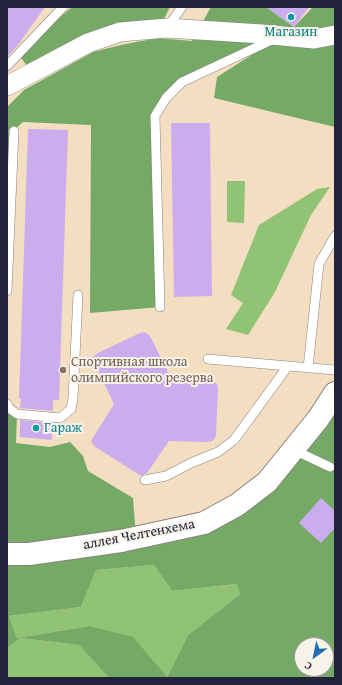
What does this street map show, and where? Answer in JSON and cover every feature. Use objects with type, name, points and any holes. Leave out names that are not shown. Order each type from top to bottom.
[{"type":"main road","name":"аллея Челтенхема","points":[[7,554],[29,554],[121,541],[204,523],[237,505],[267,482],[318,419],[335,393]]},
{"type":"street","points":[[7,86],[88,43],[120,32],[167,28],[314,39],[335,35]]},
{"type":"lane","points":[[7,66],[62,7]]},
{"type":"lane","points":[[167,28],[182,7]]},
{"type":"lane","points":[[160,307],[156,116],[166,98],[182,82],[281,36]]},
{"type":"lane","points":[[7,291],[14,130]]},
{"type":"lane","points":[[308,368],[319,264],[335,236]]},
{"type":"lane","points":[[7,404],[9,408],[17,414],[60,418],[71,410],[73,398],[78,295]]},
{"type":"lane","points":[[208,360],[335,370]]},
{"type":"lane","points":[[145,480],[166,476],[191,463],[218,452],[234,440],[288,366]]},
{"type":"lane","points":[[293,450],[330,467]]},
{"type":"green space","points":[[72,7],[170,7],[163,21],[28,67],[18,54]]},
{"type":"green space","points":[[211,7],[266,7],[294,27],[313,7],[335,7],[335,127],[214,98],[217,77],[289,31],[182,82],[155,116],[160,307],[90,313],[91,125],[23,122],[14,130],[7,286],[7,107],[24,90],[93,52],[157,38],[192,41]]},
{"type":"green space","points":[[227,181],[245,181],[244,223],[227,222]]},
{"type":"green space","points":[[330,187],[311,215],[275,292],[248,335],[226,329],[243,303],[231,295],[259,225],[317,189]]},
{"type":"green space","points":[[335,394],[335,678],[109,678],[79,645],[20,638],[7,648],[7,404],[17,414],[16,443],[50,447],[70,442],[83,456],[88,471],[133,498],[136,538],[237,505]],"holes":[[[154,565],[172,591],[237,584],[240,594],[188,635],[167,677],[133,637],[89,626],[17,638],[9,616],[81,607],[96,570]]]},
{"type":"green space","points":[[154,565],[172,591],[238,584],[240,594],[188,635],[167,677],[89,626],[17,638],[9,616],[81,607],[96,570]]},
{"type":"green space","points":[[20,638],[79,645],[109,678],[7,678],[7,648]]},
{"type":"building","points":[[7,7],[45,7],[18,45],[7,57]]},
{"type":"building","name":"Магазин","points":[[266,7],[309,7],[295,26],[293,26]]},
{"type":"building","points":[[171,123],[210,123],[212,296],[174,297]]},
{"type":"building","points":[[28,129],[68,130],[59,400],[53,400],[53,411],[20,408],[21,399],[19,398]]},
{"type":"building","points":[[144,332],[151,338],[170,376],[211,379],[217,384],[218,389],[215,438],[212,441],[206,442],[169,441],[147,473],[141,476],[94,446],[91,441],[114,404],[93,357],[98,353]]},
{"type":"building","name":"Гараж","points":[[20,420],[52,423],[52,440],[20,437]]},
{"type":"building","points":[[321,498],[335,511],[335,528],[321,543],[299,523]]},
{"type":"place","name":"Магазин","points":[[291,17]]},
{"type":"place","name":"Спортивная школа олимпийского резерва","points":[[63,370]]},
{"type":"place","name":"Гараж","points":[[36,428]]}]
